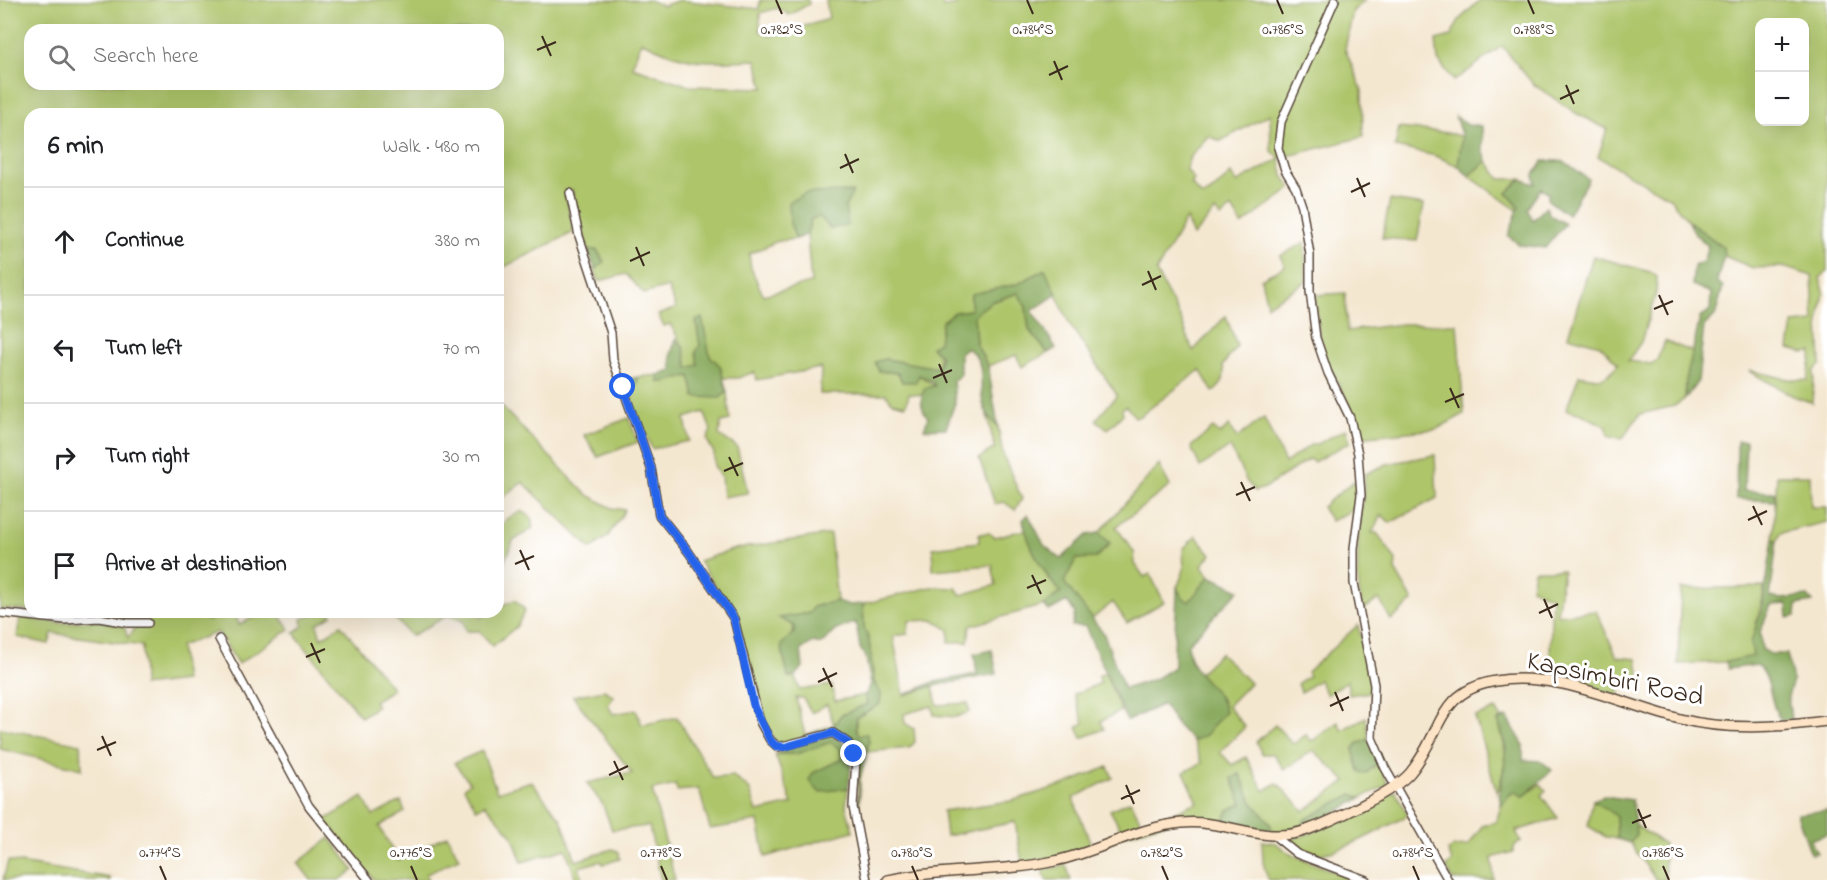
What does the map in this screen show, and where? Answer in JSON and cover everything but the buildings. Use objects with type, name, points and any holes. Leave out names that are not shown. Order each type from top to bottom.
[{"type":"street","points":[[1335,0],[1281,122],[1278,148],[1285,170],[1296,188],[1302,206],[1310,255],[1316,338],[1324,364],[1350,418],[1358,454],[1361,495],[1354,548],[1354,584],[1374,685],[1372,738],[1395,785],[1448,880]]},
{"type":"street","points":[[570,193],[579,236],[611,333],[613,360],[651,468],[659,515],[688,551],[734,619],[754,707],[770,740],[776,746],[785,747],[833,733],[843,738],[853,750],[856,762],[853,807],[867,880]]},
{"type":"street","points":[[0,613],[24,616]]},
{"type":"street","points":[[46,618],[65,620],[99,618],[128,623],[148,623]]},
{"type":"street","points":[[219,639],[309,806],[369,880]]},
{"type":"street","name":"Kapsimbiri Road","points":[[888,880],[907,876],[1006,870],[1057,861],[1138,833],[1181,823],[1206,823],[1276,837],[1309,829],[1395,785],[1417,763],[1453,701],[1465,690],[1498,680],[1530,680],[1556,684],[1682,720],[1727,727],[1765,727],[1827,721]]},
{"type":"street","points":[[1276,837],[1297,854],[1366,880]]},
{"type":"green space","points":[[0,0],[650,0],[663,6],[679,0],[759,9],[760,0],[808,0],[809,4],[790,15],[777,8],[760,13],[760,31],[771,36],[829,19],[826,0],[941,0],[943,7],[957,5],[956,0],[1365,0],[1353,11],[1345,49],[1362,90],[1363,137],[1280,158],[1283,176],[1292,188],[1242,225],[1232,208],[1221,217],[1215,211],[1193,236],[1186,219],[1156,272],[1181,319],[1193,351],[1226,316],[1237,346],[1223,365],[1222,383],[1213,392],[1200,370],[1140,416],[1135,417],[1126,406],[1122,409],[1123,414],[1108,429],[1096,420],[1117,395],[1070,325],[1045,269],[1018,284],[971,295],[971,310],[954,312],[942,322],[938,368],[885,359],[879,371],[919,375],[935,386],[925,388],[922,395],[909,394],[906,405],[892,402],[886,394],[820,394],[821,368],[757,380],[754,372],[738,378],[723,378],[720,366],[710,356],[696,322],[700,345],[699,365],[688,368],[684,348],[670,324],[664,326],[658,315],[676,308],[668,287],[644,294],[626,274],[599,281],[595,270],[604,262],[597,250],[588,250],[572,190],[565,192],[574,232],[504,267],[504,108],[24,108],[24,610],[0,609]],"holes":[[[641,41],[672,54],[697,60],[756,60],[764,88],[690,86],[632,67]],[[1270,114],[1271,150],[1280,159],[1236,183],[1231,174],[1211,192],[1202,196],[1191,184],[1194,180],[1186,169],[1190,157],[1208,136],[1221,141]],[[845,207],[811,219],[807,234],[811,283],[763,295],[751,268],[749,254],[778,241],[796,239],[790,223]]]},
{"type":"green space","points":[[1480,0],[1827,0],[1827,272],[1820,278],[1824,291],[1819,322],[1821,364],[1814,371],[1813,403],[1793,396],[1749,371],[1793,380],[1808,380],[1812,352],[1803,353],[1789,349],[1793,324],[1814,322],[1812,276],[1783,267],[1753,268],[1724,256],[1723,247],[1688,221],[1669,197],[1598,157],[1607,129],[1576,113],[1533,84],[1502,46],[1454,81],[1438,60],[1436,40],[1451,36],[1459,20]]},
{"type":"green space","points":[[1455,116],[1468,125],[1482,126],[1483,150],[1487,161],[1469,176],[1458,166],[1462,137]]},
{"type":"green space","points":[[1399,128],[1440,132],[1462,137],[1458,166],[1436,156],[1395,147]]},
{"type":"green space","points":[[1487,161],[1500,179],[1521,179],[1507,193],[1519,207],[1517,210],[1469,176]]},
{"type":"green space","points":[[1543,161],[1564,161],[1588,179],[1568,215],[1548,200],[1548,192],[1541,188],[1527,209],[1533,220],[1546,207],[1550,215],[1565,224],[1545,248],[1520,245],[1508,236],[1519,207],[1507,193],[1521,179],[1535,184],[1534,174]]},
{"type":"green space","points":[[853,192],[845,207],[848,225],[831,229],[820,217],[811,219],[807,234],[796,239],[790,223],[789,202],[806,193]]},
{"type":"green space","points":[[1390,200],[1424,205],[1417,241],[1382,238]]},
{"type":"green space","points":[[1688,221],[1723,247],[1724,256],[1717,281],[1723,287],[1715,316],[1704,326],[1698,381],[1685,399],[1686,380],[1700,318],[1710,310],[1711,293],[1692,285],[1694,266],[1703,262],[1708,246],[1696,235]]},
{"type":"green space","points":[[1305,242],[1306,282],[1267,305],[1261,279],[1285,266],[1280,256]]},
{"type":"green space","points":[[588,250],[597,250],[604,262],[595,270]]},
{"type":"green space","points":[[1593,256],[1650,272],[1657,277],[1656,293],[1641,342],[1628,361],[1651,364],[1657,360],[1665,341],[1693,352],[1685,399],[1674,406],[1640,414],[1622,439],[1608,435],[1607,427],[1582,414],[1566,410],[1579,375],[1601,378],[1609,374],[1618,364],[1600,345],[1568,336]]},
{"type":"green space","points":[[1045,269],[1057,294],[1032,311],[1056,348],[1048,353],[1029,330],[1026,307],[1018,293],[991,302],[974,315],[976,344],[988,366],[998,427],[984,407],[980,365],[973,353],[966,348],[960,353],[960,375],[953,381],[955,403],[946,428],[924,429],[928,418],[921,400],[925,388],[935,386],[932,381],[919,375],[916,382],[902,382],[898,373],[879,371],[875,362],[885,359],[938,368],[941,356],[931,347],[939,342],[942,322],[954,312],[971,310],[971,294],[1018,284]]},
{"type":"green space","points":[[1018,293],[1026,307],[1029,330],[1048,353],[1022,367],[1016,355],[988,366],[976,344],[974,315],[991,302]]},
{"type":"green space","points":[[1345,293],[1347,331],[1402,324],[1457,324],[1464,414],[1437,429],[1359,437],[1346,398],[1328,365],[1319,334],[1315,295]]},
{"type":"green space","points":[[702,318],[710,356],[720,366],[727,392],[720,398],[695,397],[690,376],[658,382],[658,375],[672,371],[671,354],[676,339],[684,348],[688,368],[698,365],[696,352],[700,345],[696,321]]},
{"type":"green space","points":[[658,375],[658,382],[690,376],[720,398],[727,392],[730,420],[721,422],[719,435],[737,447],[748,493],[723,497],[721,476],[714,466],[714,453],[707,440],[711,430],[704,412],[685,418],[689,441],[652,449],[631,400],[639,377]]},
{"type":"green space","points":[[639,377],[631,400],[625,379]]},
{"type":"green space","points":[[504,409],[586,494],[612,508],[625,510],[608,536],[591,549],[523,482],[504,496]]},
{"type":"green space","points":[[987,416],[998,427],[1003,455],[1022,499],[1015,510],[1004,502],[995,504],[979,458],[995,448]]},
{"type":"green space","points":[[629,418],[638,442],[598,457],[584,435]]},
{"type":"green space","points":[[1264,418],[1285,463],[1312,444],[1317,444],[1346,429],[1350,442],[1314,462],[1309,459],[1265,488],[1255,491],[1247,482],[1230,447],[1200,467],[1191,447],[1213,428],[1220,434],[1229,426],[1237,438]]},
{"type":"green space","points":[[1737,441],[1746,441],[1744,491],[1775,492],[1775,501],[1736,499]]},
{"type":"green space","points":[[1435,455],[1437,498],[1390,523],[1382,515],[1372,533],[1377,533],[1396,560],[1395,570],[1413,601],[1391,620],[1379,599],[1363,610],[1358,576],[1358,542],[1365,474],[1387,464]]},
{"type":"green space","points":[[1159,465],[1170,486],[1116,527],[1134,552],[1135,564],[1144,577],[1150,574],[1164,602],[1127,623],[1113,602],[1093,618],[1080,606],[1064,582],[1076,559],[1096,558],[1110,544],[1099,533]]},
{"type":"green space","points":[[1777,475],[1810,475],[1811,507],[1827,507],[1827,522],[1780,533],[1777,541],[1773,539]]},
{"type":"green space","points":[[1354,481],[1357,490],[1355,509],[1331,521],[1322,507]]},
{"type":"green space","points":[[522,511],[531,517],[533,528],[513,541],[505,561],[504,522]]},
{"type":"green space","points":[[1028,514],[1044,545],[1061,559],[1087,535],[1099,533],[1110,543],[1096,558],[1076,559],[1064,582],[1104,634],[1124,689],[1155,679],[1174,667],[1177,588],[1182,597],[1189,602],[1210,576],[1239,590],[1188,644],[1193,663],[1217,693],[1225,711],[1206,735],[1193,741],[1178,726],[1163,704],[1127,721],[1085,626],[1072,626],[1075,613],[1067,601],[1049,611],[1044,605],[1061,592],[1042,568],[1032,549],[1023,520]]},
{"type":"green space","points":[[1025,530],[1048,578],[1061,592],[1044,605],[970,626],[968,642],[949,642],[949,630],[934,620],[909,621],[908,634],[893,636],[904,695],[933,686],[937,705],[968,703],[969,712],[956,717],[934,715],[932,706],[904,714],[905,723],[914,729],[915,742],[909,748],[867,752],[869,741],[867,734],[859,736],[856,729],[856,718],[881,694],[874,682],[869,640],[864,628],[863,604],[931,587],[956,588],[961,595],[996,585],[992,565],[933,570],[933,548],[979,542],[979,534],[989,533],[995,537]]},
{"type":"green space","points":[[830,534],[837,601],[813,607],[810,613],[780,618],[794,625],[788,677],[795,677],[800,690],[832,685],[835,701],[865,695],[867,704],[841,715],[834,725],[827,704],[812,713],[803,698],[796,698],[805,735],[801,740],[782,745],[775,741],[760,711],[737,620],[699,561],[735,549]]},
{"type":"green space","points":[[1196,536],[1211,554],[1202,566],[1210,576],[1189,602],[1182,597],[1177,588],[1184,570],[1183,549]]},
{"type":"green space","points":[[1773,539],[1777,541],[1770,597],[1782,599],[1808,596],[1813,602],[1797,605],[1796,616],[1788,618],[1787,604],[1771,605],[1760,632],[1762,649],[1770,654],[1787,654],[1793,681],[1788,696],[1791,720],[1781,720],[1777,714],[1766,677],[1757,665],[1728,669],[1726,662],[1753,656],[1751,642],[1762,609]]},
{"type":"green space","points":[[1534,570],[1563,570],[1557,615],[1596,611],[1617,657],[1637,659],[1640,678],[1619,680],[1619,696],[1549,679],[1552,597],[1531,588]]},
{"type":"green space","points":[[1764,587],[1753,639],[1753,657],[1726,662],[1678,664],[1681,589]]},
{"type":"green space","points":[[515,600],[525,610],[517,626],[493,646],[479,631],[466,631],[463,621],[456,618],[504,618],[504,605]]},
{"type":"green space","points":[[837,601],[849,605],[863,604],[864,628],[869,640],[874,682],[881,694],[880,704],[856,718],[856,729],[859,735],[867,734],[869,741],[860,780],[859,823],[858,769],[852,742],[845,734],[833,730],[801,740],[805,735],[834,725],[841,715],[867,704],[865,695],[871,684],[866,658],[860,648],[856,622],[836,630],[821,644],[813,642],[801,650],[803,667],[795,677],[788,677],[781,645],[794,633],[794,626],[779,618],[810,613],[813,607]]},
{"type":"green space","points":[[20,617],[62,623],[96,620],[124,626],[128,638],[138,624],[150,624],[149,620],[128,621],[113,618],[204,618],[209,620],[237,618],[239,625],[252,618],[282,618],[290,629],[238,664],[218,632],[180,646],[185,681],[143,686],[142,646],[52,633],[49,644],[17,637]]},
{"type":"green space","points":[[327,618],[317,624],[321,638],[341,625],[393,689],[374,701],[377,706],[361,717],[294,633],[303,626],[302,619]]},
{"type":"green space","points":[[394,618],[443,618],[411,636]]},
{"type":"green space","points":[[1358,625],[1370,676],[1370,692],[1349,695],[1347,681],[1327,695],[1319,680],[1301,692],[1298,683],[1309,676],[1307,672]]},
{"type":"green space","points":[[992,650],[997,674],[933,686],[904,695],[934,682],[977,674],[974,654]]},
{"type":"green space","points":[[1220,653],[1250,683],[1228,706],[1245,727],[1220,752],[1232,765],[1246,757],[1264,791],[1277,783],[1304,811],[1346,781],[1313,750],[1284,770],[1274,754],[1262,754],[1256,742],[1275,725],[1293,744],[1306,735],[1312,741],[1338,722],[1342,730],[1366,717],[1369,739],[1357,744],[1365,773],[1379,763],[1388,785],[1361,798],[1352,794],[1305,825],[1283,832],[1272,832],[1270,823],[1252,802],[1240,774],[1232,779],[1242,804],[1228,810],[1224,821],[1177,820],[1124,835],[1110,810],[1130,801],[1143,825],[1198,802],[1184,772],[1202,763],[1193,741],[1206,735],[1223,701],[1198,674]]},
{"type":"green space","points":[[1105,673],[1121,711],[1101,721],[1104,729],[1082,738],[1077,727],[1084,723],[1074,694],[1101,683],[1098,676]]},
{"type":"green space","points":[[604,690],[614,696],[608,705],[613,714],[636,710],[642,725],[677,717],[713,778],[733,776],[750,790],[757,812],[792,804],[775,754],[796,754],[831,742],[841,750],[842,759],[813,773],[820,792],[848,788],[846,807],[853,831],[765,857],[758,821],[710,829],[699,789],[677,791],[676,785],[652,790],[675,880],[661,880],[649,826],[612,830],[603,805],[587,783],[632,773],[573,696]]},
{"type":"green space","points":[[1496,709],[1502,719],[1498,721],[1505,757],[1497,793],[1475,717]]},
{"type":"green space","points":[[1507,717],[1523,744],[1523,760],[1541,761],[1552,770],[1523,797],[1517,792],[1510,794],[1501,806],[1500,793],[1506,750],[1498,721]]},
{"type":"green space","points":[[0,728],[81,744],[82,769],[0,749]]},
{"type":"green space","points":[[828,736],[844,743],[848,749],[851,764],[848,788],[819,792],[809,780],[813,773],[842,759],[841,750],[831,742],[796,754],[775,754]]},
{"type":"green space","points":[[1369,739],[1379,763],[1365,774],[1359,771],[1353,750],[1357,744]]},
{"type":"green space","points":[[482,751],[497,792],[531,781],[561,819],[576,861],[612,849],[618,851],[620,859],[579,867],[583,880],[576,880],[566,849],[522,862],[512,835],[485,804],[477,809],[464,788],[470,783],[454,763]]},
{"type":"green space","points":[[1108,767],[1113,778],[1073,798],[1092,847],[1060,857],[1022,863],[1015,822],[946,836],[943,811],[1011,801],[1066,784]]},
{"type":"green space","points":[[1240,774],[1252,802],[1270,823],[1272,832],[1224,821],[1228,810],[1242,804],[1232,778]]},
{"type":"green space","points":[[1540,784],[1546,790],[1541,795],[1558,818],[1516,831],[1521,842],[1515,845],[1513,852],[1492,858],[1494,880],[1453,880],[1446,866],[1452,862],[1448,851],[1453,847],[1468,846],[1482,826],[1496,822],[1501,806],[1509,794],[1517,792],[1523,797]]},
{"type":"green space","points":[[1395,791],[1408,815],[1360,840],[1321,854],[1304,852],[1286,841],[1316,831]]},
{"type":"green space","points":[[1352,794],[1361,798],[1324,819],[1302,827],[1304,820]]},
{"type":"green space","points":[[1604,796],[1632,800],[1636,834],[1630,843],[1617,839],[1616,816],[1593,800]]},
{"type":"green space","points":[[363,797],[373,816],[401,801],[405,812],[379,826],[398,860],[447,835],[459,858],[426,874],[428,880],[374,880],[325,820]]},
{"type":"green space","points":[[1593,800],[1616,816],[1617,839],[1606,837],[1588,826]]},
{"type":"green space","points":[[1827,810],[1827,834],[1810,840],[1817,853],[1811,854],[1797,814]]},
{"type":"green space","points":[[1635,825],[1664,844],[1665,880],[1656,880],[1630,843],[1636,834]]},
{"type":"green space","points":[[330,838],[354,870],[340,880],[311,880],[298,863]]},
{"type":"green space","points":[[1262,841],[1276,843],[1290,854],[1355,880],[1268,880],[1263,862]]},
{"type":"green space","points":[[8,861],[110,878],[110,880],[3,880]]},
{"type":"green space","points":[[1066,865],[1071,880],[1046,880],[1043,870]]},
{"type":"route","points":[[623,387],[651,468],[659,515],[688,551],[734,619],[738,645],[751,687],[754,707],[770,740],[778,747],[788,747],[833,733],[848,743],[854,754]]}]
